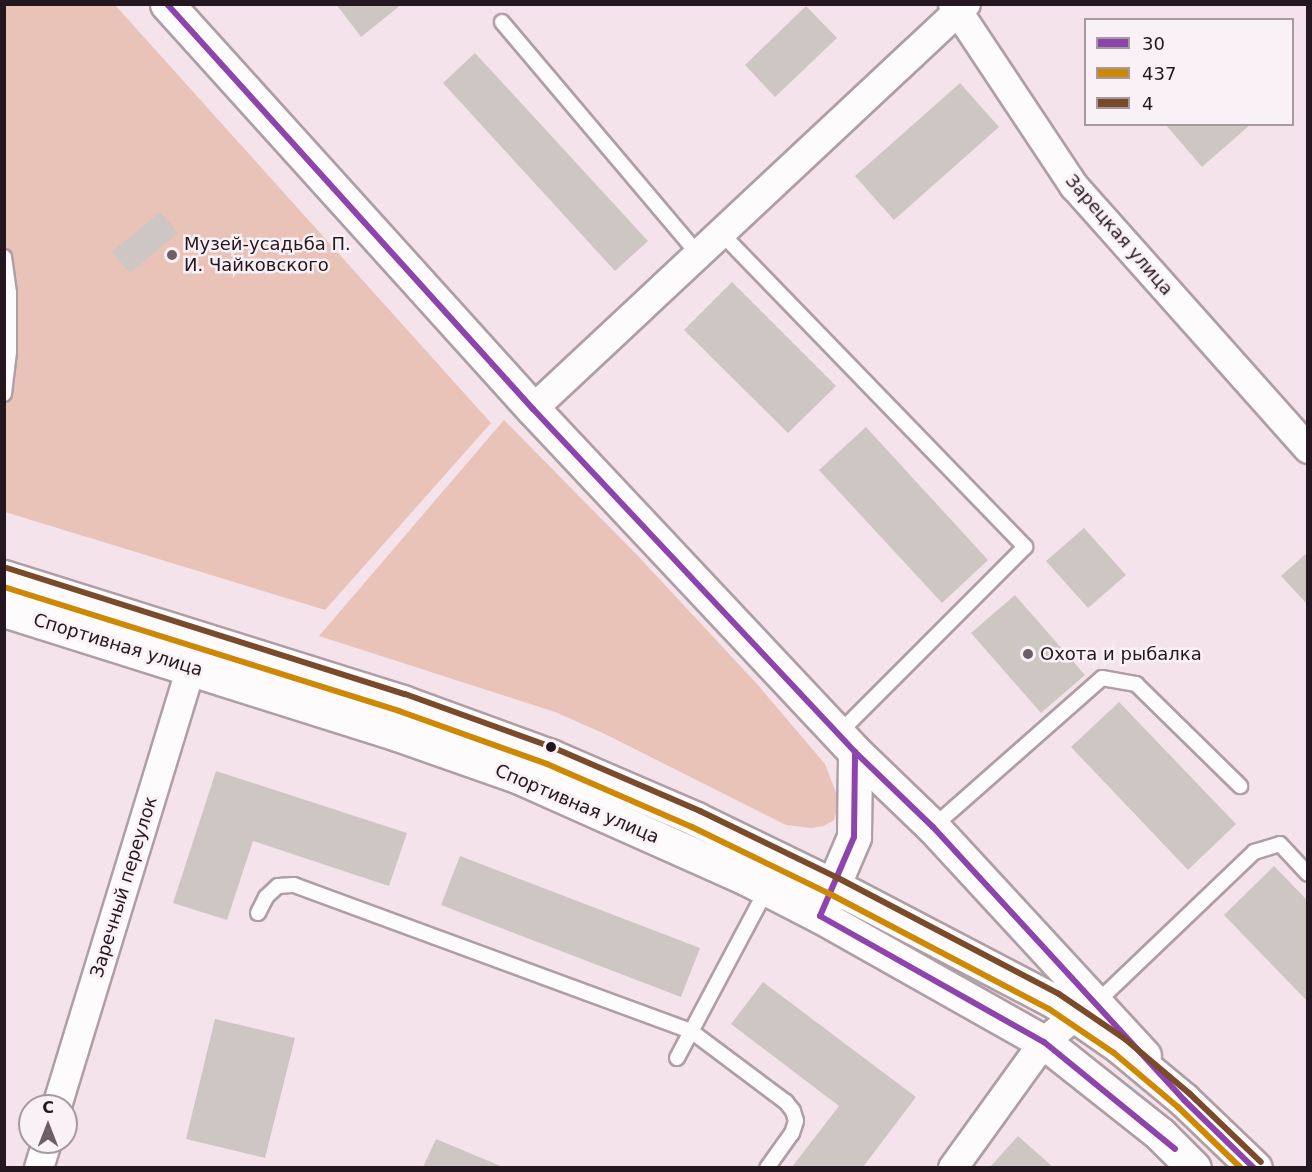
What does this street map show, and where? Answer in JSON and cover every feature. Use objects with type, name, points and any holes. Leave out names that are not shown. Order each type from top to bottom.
[{"type":"main road","points":[[167,4],[533,409],[847,743],[933,827],[1086,1009]]},
{"type":"main road","name":"Спортивная улица","points":[[4,577],[402,702],[550,756],[696,819],[834,886],[1054,1001],[1086,1009],[1119,1046],[1184,1100],[1246,1164]]},
{"type":"main road","name":"Спортивная улица","points":[[4,610],[191,667],[517,776],[767,888],[1044,1042],[1160,1134],[1194,1167]]},
{"type":"main road","points":[[820,916],[854,837],[847,743]]},
{"type":"street","points":[[533,409],[959,6]]},
{"type":"street","name":"Зарецкая улица","points":[[959,6],[1074,186],[1308,449]]},
{"type":"street","name":"Заречный переулок","points":[[61,1094],[191,667]]},
{"type":"street","points":[[952,1167],[1044,1042],[1086,1009]]},
{"type":"lane","points":[[502,22],[698,254]]},
{"type":"lane","points":[[721,233],[1025,547],[847,743]]},
{"type":"lane","points":[[4,257],[9,352],[4,394]]},
{"type":"lane","points":[[933,827],[1102,678],[1136,684],[1240,786]]},
{"type":"lane","points":[[1086,1009],[1254,852],[1280,844],[1308,874]]},
{"type":"lane","points":[[258,914],[266,897],[278,886],[294,885],[691,1031],[786,1102],[793,1111],[795,1121],[792,1133],[767,1167]]},
{"type":"lane","points":[[677,1058],[767,888]]},
{"type":"shaded area","name":"Музей-усадьба П. И. Чайковского","points":[[4,5],[115,5],[491,423],[325,610],[5,512]]},
{"type":"shaded area","points":[[504,420],[637,555],[757,684],[825,764],[837,795],[834,820],[824,826],[811,828],[786,825],[605,734],[555,712],[319,636]]},
{"type":"building","points":[[336,4],[402,4],[361,37]]},
{"type":"building","points":[[806,6],[837,38],[775,97],[745,65]]},
{"type":"building","points":[[475,53],[648,241],[615,271],[443,83]]},
{"type":"building","points":[[960,83],[999,127],[894,220],[855,176]]},
{"type":"building","points":[[1167,126],[1249,126],[1202,167]]},
{"type":"building","points":[[160,212],[178,233],[130,273],[112,252]]},
{"type":"building","points":[[732,282],[836,386],[788,433],[684,330]]},
{"type":"building","points":[[866,427],[988,560],[942,603],[819,470]]},
{"type":"building","points":[[1084,528],[1126,575],[1088,608],[1046,561]]},
{"type":"building","points":[[1308,552],[1308,605],[1281,576]]},
{"type":"building","name":"Охота и рыбалка","points":[[1015,595],[1085,675],[1041,713],[971,633]]},
{"type":"building","points":[[1119,702],[1236,824],[1188,870],[1071,747]]},
{"type":"building","points":[[216,771],[407,833],[389,886],[253,841],[227,920],[173,903]]},
{"type":"building","points":[[460,856],[700,948],[681,997],[441,905]]},
{"type":"building","points":[[1274,866],[1308,901],[1308,1002],[1224,915]]},
{"type":"building","points":[[763,982],[916,1097],[863,1167],[792,1167],[839,1106],[731,1024]]},
{"type":"building","points":[[215,1019],[295,1038],[265,1158],[186,1139]]},
{"type":"building","points":[[1018,1136],[1053,1167],[990,1167]]},
{"type":"building","points":[[436,1139],[503,1167],[423,1167]]},
{"type":"transit line","name":"30","points":[[167,4],[533,409],[855,752],[933,827],[1184,1100],[1254,1168]]},
{"type":"transit line","name":"4","points":[[7,568],[405,694],[554,748],[700,811],[838,878],[1059,994],[1125,1039],[1190,1094],[1261,1162]]},
{"type":"transit line","name":"437","points":[[4,587],[399,711],[547,764],[692,827],[830,894],[1049,1009],[1114,1053],[1178,1107],[1241,1168]]},
{"type":"transit line","name":"30","points":[[820,916],[854,837],[855,752]]},
{"type":"transit line","name":"30","points":[[820,916],[1044,1042],[1175,1149]]},
{"type":"place","name":"Музей-усадьба П. И. Чайковского","points":[[172,255]]},
{"type":"place","name":"Охота и рыбалка","points":[[1028,654]]}]
